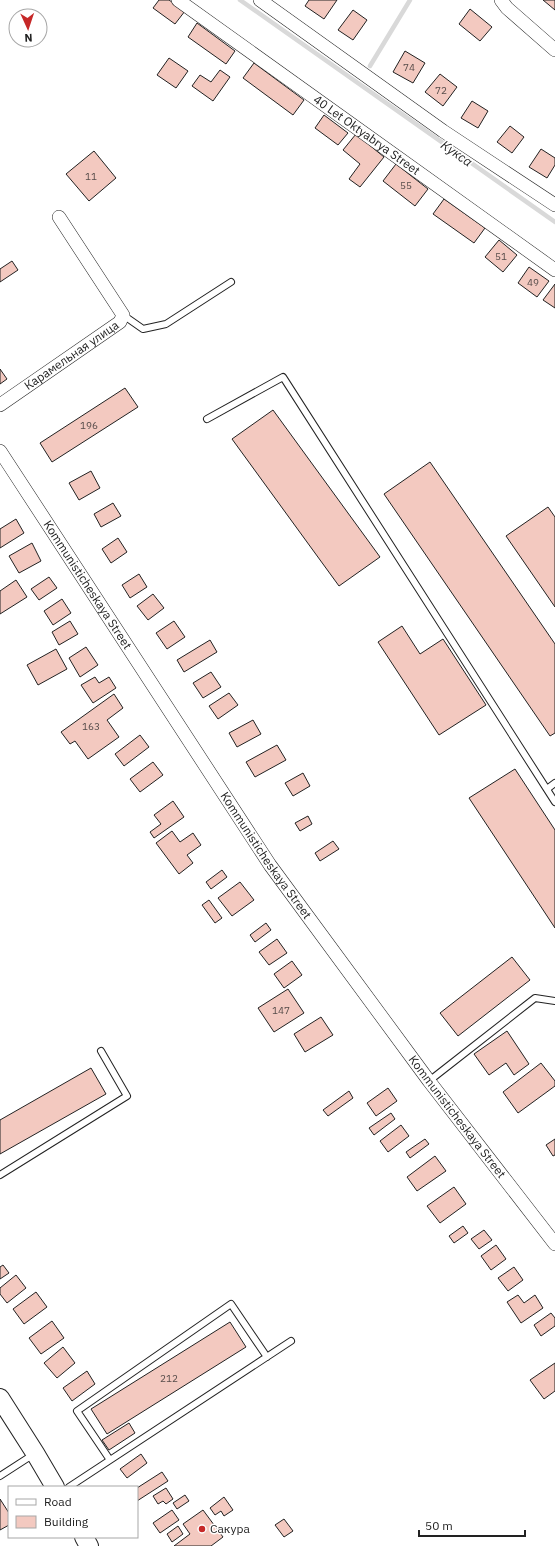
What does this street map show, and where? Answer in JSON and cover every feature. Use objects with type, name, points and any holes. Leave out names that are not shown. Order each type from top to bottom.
[{"type":"street","name":"40 Let Oktyabrya Street","points":[[178,0],[555,270]]},
{"type":"street","points":[[260,0],[443,131],[555,205]]},
{"type":"street","points":[[504,4],[555,50]]},
{"type":"street","name":"Карамельная улица","points":[[0,405],[120,322],[123,315],[59,217]]},
{"type":"street","name":"Kommunisticheskaya Street","points":[[0,451],[270,865],[429,1081],[555,1244]]},
{"type":"street","points":[[0,1398],[54,1486]]},
{"type":"lane","points":[[123,315],[143,329],[166,324],[231,282]]},
{"type":"lane","points":[[207,419],[282,377],[555,802]]},
{"type":"lane","points":[[547,789],[555,783]]},
{"type":"lane","points":[[429,1081],[535,998],[555,1001]]},
{"type":"lane","points":[[0,1175],[127,1096],[101,1051]]},
{"type":"lane","points":[[110,1460],[77,1411],[231,1304],[267,1357]]},
{"type":"lane","points":[[71,1486],[291,1341]]},
{"type":"lane","points":[[0,1476],[35,1453]]},
{"type":"building","points":[[159,0],[169,0],[185,11],[175,24],[153,8]]},
{"type":"building","points":[[309,0],[337,0],[324,19],[305,6]]},
{"type":"building","points":[[543,0],[555,0],[555,10]]},
{"type":"building","points":[[470,9],[492,27],[480,41],[459,24]]},
{"type":"building","points":[[353,10],[367,20],[353,40],[338,30]]},
{"type":"building","points":[[197,23],[235,51],[226,64],[188,37]]},
{"type":"building","points":[[405,51],[425,63],[413,83],[393,72]]},
{"type":"building","points":[[169,58],[188,71],[176,88],[157,75]]},
{"type":"building","points":[[254,63],[304,100],[293,115],[243,78]]},
{"type":"building","points":[[220,70],[230,77],[213,101],[192,86],[200,75],[211,82]]},
{"type":"building","points":[[440,74],[457,87],[443,106],[425,92]]},
{"type":"building","points":[[472,101],[488,111],[478,128],[461,118]]},
{"type":"building","points":[[324,115],[348,133],[338,145],[315,128]]},
{"type":"building","points":[[510,126],[524,137],[512,153],[497,142]]},
{"type":"building","points":[[356,134],[384,157],[360,187],[349,179],[360,164],[343,150]]},
{"type":"building","points":[[541,149],[555,158],[555,165],[547,178],[529,167]]},
{"type":"building","points":[[94,151],[116,178],[89,201],[66,174]]},
{"type":"building","points":[[396,164],[428,189],[415,206],[383,181]]},
{"type":"building","points":[[444,199],[485,228],[474,243],[433,214]]},
{"type":"building","points":[[499,240],[517,255],[503,272],[485,257]]},
{"type":"building","points":[[12,261],[18,270],[0,282],[0,269]]},
{"type":"building","points":[[529,267],[549,281],[537,297],[518,283]]},
{"type":"building","points":[[555,284],[555,308],[543,300]]},
{"type":"building","points":[[0,369],[7,379],[0,384]]},
{"type":"building","points":[[125,388],[138,407],[52,462],[40,443]]},
{"type":"building","points":[[273,410],[380,557],[339,586],[232,439]]},
{"type":"building","points":[[430,462],[555,644],[555,733],[550,736],[384,494]]},
{"type":"building","points":[[91,471],[100,488],[79,500],[69,483]]},
{"type":"building","points":[[113,503],[121,516],[101,527],[94,514]]},
{"type":"building","points":[[548,507],[555,517],[555,607],[506,536]]},
{"type":"building","points":[[16,519],[24,533],[0,548],[0,529]]},
{"type":"building","points":[[118,538],[127,552],[111,563],[102,549]]},
{"type":"building","points":[[32,543],[41,561],[19,573],[9,556]]},
{"type":"building","points":[[139,574],[147,587],[130,598],[122,585]]},
{"type":"building","points":[[49,577],[57,588],[39,600],[31,589]]},
{"type":"building","points":[[16,580],[27,597],[0,614],[0,591]]},
{"type":"building","points":[[153,594],[164,608],[148,620],[137,606]]},
{"type":"building","points":[[62,599],[71,613],[53,625],[44,611]]},
{"type":"building","points":[[70,621],[78,634],[59,645],[52,632]]},
{"type":"building","points":[[174,621],[185,637],[167,649],[156,633]]},
{"type":"building","points":[[402,626],[420,654],[443,639],[486,705],[439,735],[378,642]]},
{"type":"building","points":[[210,640],[217,652],[184,672],[177,660]]},
{"type":"building","points":[[86,647],[98,665],[80,677],[69,658]]},
{"type":"building","points":[[56,649],[67,669],[38,685],[27,665]]},
{"type":"building","points":[[211,672],[221,687],[203,698],[193,683]]},
{"type":"building","points":[[95,677],[99,683],[109,677],[116,688],[93,703],[81,685]]},
{"type":"building","points":[[229,693],[238,705],[218,719],[209,706]]},
{"type":"building","points":[[114,694],[123,708],[107,720],[119,737],[88,759],[75,741],[70,744],[61,732]]},
{"type":"building","points":[[253,720],[261,734],[237,747],[229,733]]},
{"type":"building","points":[[140,735],[149,747],[124,766],[115,754]]},
{"type":"building","points":[[277,745],[286,760],[255,777],[246,762]]},
{"type":"building","points":[[153,762],[163,775],[140,792],[130,779]]},
{"type":"building","points":[[515,769],[555,830],[555,928],[469,798]]},
{"type":"building","points":[[303,773],[310,786],[293,796],[285,783]]},
{"type":"building","points":[[173,801],[184,817],[154,838],[150,832],[161,824],[154,815]]},
{"type":"building","points":[[308,816],[312,824],[300,831],[295,823]]},
{"type":"building","points":[[172,831],[180,842],[193,833],[201,845],[187,855],[193,863],[179,874],[156,843]]},
{"type":"building","points":[[333,841],[339,849],[320,861],[315,853]]},
{"type":"building","points":[[222,870],[227,877],[211,889],[206,882]]},
{"type":"building","points":[[240,882],[254,900],[232,916],[218,898]]},
{"type":"building","points":[[209,900],[222,918],[215,923],[202,905]]},
{"type":"building","points":[[266,923],[271,930],[255,942],[250,935]]},
{"type":"building","points":[[277,939],[287,953],[269,965],[259,952]]},
{"type":"building","points":[[512,957],[530,980],[458,1036],[440,1013]]},
{"type":"building","points":[[292,961],[302,975],[284,988],[274,974]]},
{"type":"building","points":[[288,989],[304,1013],[274,1032],[258,1008]]},
{"type":"building","points":[[321,1017],[333,1035],[305,1052],[294,1034]]},
{"type":"building","points":[[507,1031],[529,1064],[514,1075],[506,1063],[489,1075],[474,1054]]},
{"type":"building","points":[[541,1063],[555,1081],[555,1086],[518,1113],[503,1092]]},
{"type":"building","points":[[91,1068],[106,1094],[0,1154],[0,1120]]},
{"type":"building","points":[[388,1088],[397,1101],[376,1116],[367,1103]]},
{"type":"building","points":[[349,1091],[353,1098],[328,1116],[323,1110]]},
{"type":"building","points":[[391,1113],[395,1119],[374,1135],[369,1128]]},
{"type":"building","points":[[401,1125],[409,1136],[388,1152],[380,1141]]},
{"type":"building","points":[[425,1139],[429,1144],[410,1158],[406,1152]]},
{"type":"building","points":[[555,1139],[555,1155],[553,1156],[546,1145]]},
{"type":"building","points":[[435,1156],[446,1171],[417,1191],[407,1177]]},
{"type":"building","points":[[454,1187],[466,1204],[440,1223],[427,1206]]},
{"type":"building","points":[[463,1226],[468,1233],[454,1243],[449,1236]]},
{"type":"building","points":[[484,1230],[492,1240],[479,1249],[471,1239]]},
{"type":"building","points":[[496,1245],[506,1259],[491,1270],[481,1256]]},
{"type":"building","points":[[3,1265],[9,1273],[0,1279],[0,1267]]},
{"type":"building","points":[[514,1267],[523,1280],[508,1291],[498,1278]]},
{"type":"building","points":[[16,1275],[26,1288],[7,1303],[0,1294],[0,1288]]},
{"type":"building","points":[[36,1292],[47,1307],[24,1324],[13,1309]]},
{"type":"building","points":[[518,1295],[524,1303],[535,1295],[543,1308],[521,1323],[507,1302]]},
{"type":"building","points":[[551,1313],[555,1318],[555,1326],[541,1336],[534,1325]]},
{"type":"building","points":[[52,1321],[64,1338],[41,1354],[29,1338]]},
{"type":"building","points":[[230,1322],[246,1347],[107,1434],[91,1409]]},
{"type":"building","points":[[63,1347],[75,1363],[57,1378],[44,1363]]},
{"type":"building","points":[[555,1363],[555,1391],[544,1399],[530,1380]]},
{"type":"building","points":[[87,1371],[95,1384],[72,1401],[63,1388]]},
{"type":"building","points":[[129,1423],[135,1433],[109,1450],[102,1440]]},
{"type":"building","points":[[141,1454],[147,1463],[127,1478],[120,1469]]},
{"type":"building","points":[[162,1472],[168,1481],[138,1500],[138,1487]]},
{"type":"building","points":[[166,1488],[173,1499],[166,1504],[163,1501],[158,1504],[153,1496]]},
{"type":"building","points":[[185,1495],[189,1501],[177,1509],[173,1503]]},
{"type":"building","points":[[224,1497],[233,1510],[224,1516],[221,1511],[215,1515],[210,1508]]},
{"type":"building","points":[[0,1499],[8,1511],[8,1526],[0,1530]]},
{"type":"building","points":[[172,1510],[179,1520],[160,1533],[153,1523]]},
{"type":"building","name":"Сакура","points":[[203,1510],[223,1537],[211,1546],[174,1546],[190,1534],[183,1524]]},
{"type":"building","points":[[284,1519],[293,1531],[284,1537],[275,1525]]},
{"type":"building","points":[[178,1526],[183,1534],[172,1542],[167,1534]]},
{"type":"waterway","name":"Кукса","points":[[240,0],[555,222]]},
{"type":"waterway","name":"Кукса","points":[[370,66],[410,0]]},
{"type":"place","name":"Сакура","points":[[202,1529]]}]
